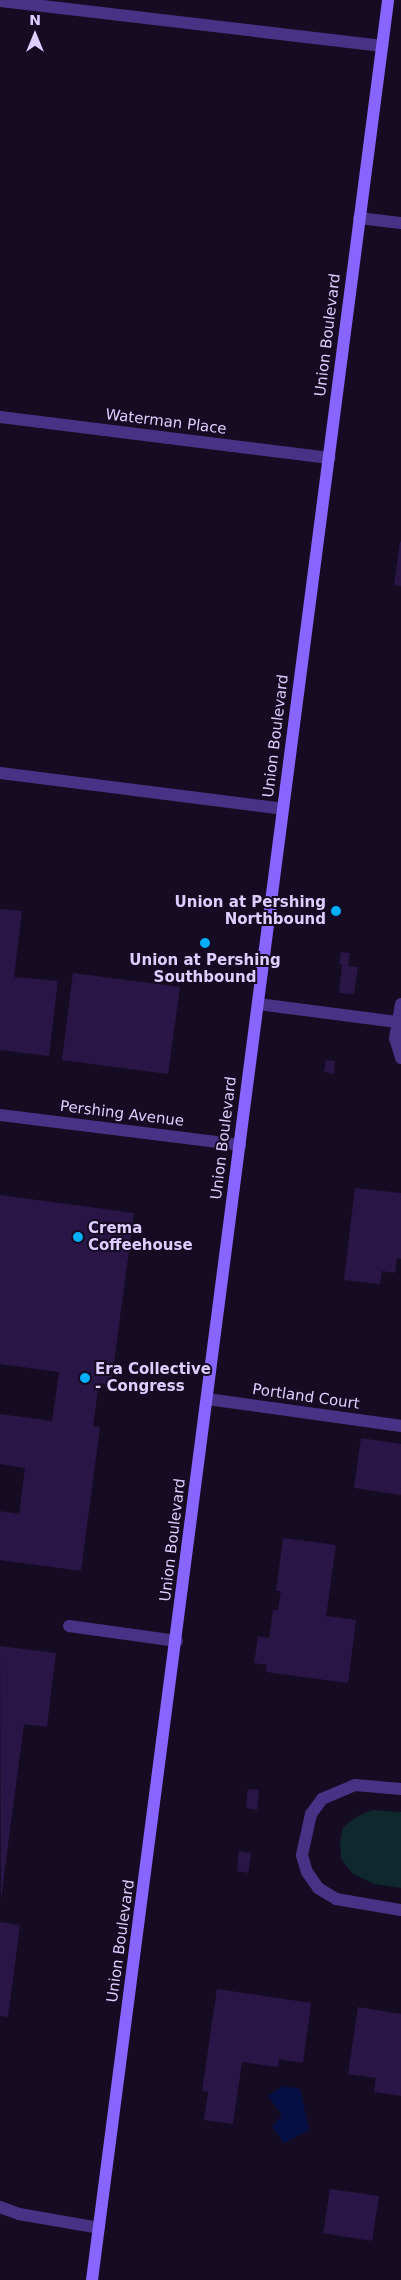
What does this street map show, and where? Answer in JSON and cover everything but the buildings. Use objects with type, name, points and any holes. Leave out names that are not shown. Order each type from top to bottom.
[{"type":"main road","name":"Union Boulevard","points":[[92,2280],[388,0]]},
{"type":"street","points":[[0,1],[382,46]]},
{"type":"street","points":[[360,218],[401,223]]},
{"type":"street","name":"Waterman Place","points":[[0,417],[329,458]]},
{"type":"street","points":[[0,773],[283,809]]},
{"type":"street","points":[[258,1004],[397,1022]]},
{"type":"street","points":[[401,1004],[396,1038],[401,1058]]},
{"type":"street","name":"Pershing Avenue","points":[[0,1115],[240,1145]]},
{"type":"street","name":"Portland Court","points":[[207,1399],[401,1426]]},
{"type":"street","points":[[69,1626],[176,1641]]},
{"type":"street","points":[[401,1789],[355,1785],[322,1799],[311,1814],[302,1855],[307,1872],[318,1888],[336,1899],[401,1910]]},
{"type":"street","points":[[0,2207],[19,2214],[99,2228]]},
{"type":"green space","points":[[372,1810],[401,1812],[401,1888],[374,1884],[353,1874],[341,1859],[340,1842],[343,1827],[358,1816]]},
{"type":"shaded area","points":[[283,2086],[300,2089],[309,2130],[284,2143],[272,2127],[282,2115],[268,2096]]},
{"type":"place","name":"Union at Pershing Northbound","points":[[336,911]]},
{"type":"place","name":"Union at Pershing Southbound","points":[[205,943]]},
{"type":"place","name":"Crema Coffeehouse","points":[[78,1237]]},
{"type":"place","name":"Era Collective - Congress","points":[[85,1378]]}]
